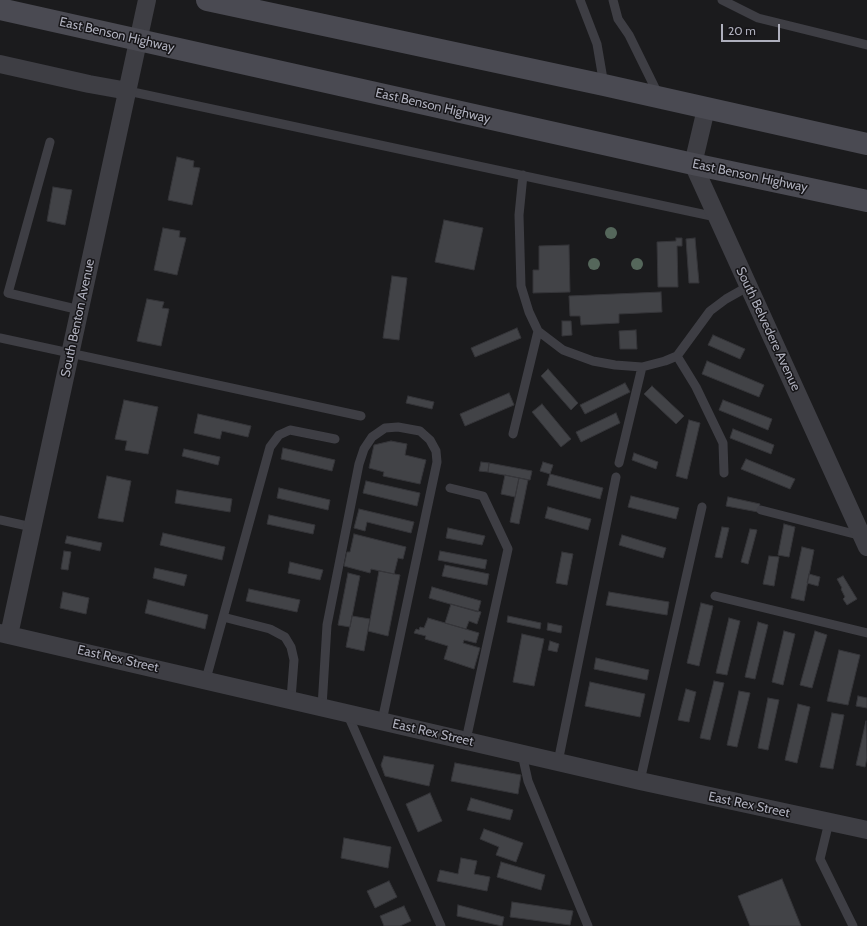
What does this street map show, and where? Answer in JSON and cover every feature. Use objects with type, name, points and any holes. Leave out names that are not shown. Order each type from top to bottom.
[{"type":"main road","points":[[207,0],[604,85],[867,144]]},
{"type":"main road","name":"East Benson Highway","points":[[0,9],[693,164],[867,201]]},
{"type":"street","name":"South Benton Avenue","points":[[4,634],[32,527],[147,0]]},
{"type":"street","points":[[0,64],[128,91]]},
{"type":"street","points":[[693,164],[706,109]]},
{"type":"street","name":"South Belvedere Avenue","points":[[693,164],[865,540]]},
{"type":"street","name":"East Rex Street","points":[[4,634],[206,679],[640,781],[867,830]]},
{"type":"lane","points":[[580,0],[597,44],[604,85]]},
{"type":"lane","points":[[613,0],[618,19],[629,34],[661,99]]},
{"type":"lane","points":[[722,0],[758,18],[867,45]]},
{"type":"lane","points":[[128,91],[716,217]]},
{"type":"lane","points":[[50,142],[8,293],[80,310]]},
{"type":"lane","points":[[523,175],[519,215],[521,286],[529,312],[538,330],[563,350],[593,362],[615,366],[642,367],[665,361],[677,356],[710,311],[726,299],[749,286]]},
{"type":"lane","points":[[513,434],[538,330]]},
{"type":"lane","points":[[0,338],[361,416]]},
{"type":"lane","points":[[677,356],[696,386],[723,443],[724,474]]},
{"type":"lane","points":[[619,463],[642,367]]},
{"type":"lane","points":[[322,707],[327,625],[359,464],[364,449],[372,437],[385,428],[398,427],[420,431],[430,440],[436,451],[437,462],[382,721]]},
{"type":"lane","points":[[206,679],[270,447],[279,435],[290,430],[335,439]]},
{"type":"lane","points":[[558,762],[616,477]]},
{"type":"lane","points":[[450,488],[483,496],[508,549],[466,740]]},
{"type":"lane","points":[[640,781],[702,507]]},
{"type":"lane","points":[[761,510],[865,540]]},
{"type":"lane","points":[[0,520],[32,527]]},
{"type":"lane","points":[[715,596],[867,633]]},
{"type":"lane","points":[[223,617],[270,629],[285,637],[291,647],[294,660],[291,700]]},
{"type":"lane","points":[[347,713],[441,926]]},
{"type":"lane","points":[[522,754],[528,781],[588,926]]},
{"type":"lane","points":[[830,822],[820,859],[853,926]]},
{"type":"building","points":[[177,157],[194,161],[193,167],[200,168],[192,205],[168,200]]},
{"type":"building","points":[[53,187],[72,190],[65,225],[47,221]]},
{"type":"building","points":[[444,220],[483,228],[474,270],[435,262]]},
{"type":"building","points":[[163,228],[180,231],[179,237],[186,238],[177,275],[154,270]]},
{"type":"building","points":[[676,238],[682,238],[682,246],[677,246],[678,287],[658,287],[657,242],[676,241]]},
{"type":"building","points":[[695,238],[699,283],[689,283],[686,239]]},
{"type":"building","points":[[569,245],[570,292],[533,293],[533,270],[539,270],[539,246]]},
{"type":"building","points":[[392,276],[407,278],[399,340],[383,338]]},
{"type":"building","points":[[661,292],[662,312],[619,314],[619,323],[581,325],[580,316],[570,316],[569,296]]},
{"type":"building","points":[[147,299],[164,302],[162,308],[169,309],[161,346],[137,341]]},
{"type":"building","points":[[562,321],[571,321],[572,335],[562,336]]},
{"type":"building","points":[[517,328],[521,338],[475,357],[471,348]]},
{"type":"building","points":[[636,330],[637,349],[620,349],[619,331]]},
{"type":"building","points":[[713,335],[745,349],[740,359],[708,345]]},
{"type":"building","points":[[707,361],[764,385],[759,397],[702,374]]},
{"type":"building","points":[[548,369],[578,403],[571,410],[541,376]]},
{"type":"building","points":[[625,383],[630,392],[585,414],[580,405]]},
{"type":"building","points":[[652,386],[684,416],[676,424],[644,394]]},
{"type":"building","points":[[509,393],[514,405],[465,426],[460,414]]},
{"type":"building","points":[[408,396],[434,402],[432,409],[406,403]]},
{"type":"building","points":[[124,400],[158,407],[148,454],[125,450],[127,441],[115,439]]},
{"type":"building","points":[[723,400],[772,419],[768,430],[719,410]]},
{"type":"building","points":[[542,404],[571,439],[561,447],[532,412]]},
{"type":"building","points":[[616,413],[620,423],[581,442],[576,432]]},
{"type":"building","points":[[198,414],[251,426],[248,437],[222,431],[220,439],[194,433]]},
{"type":"building","points":[[689,420],[700,423],[687,479],[676,476]]},
{"type":"building","points":[[733,429],[774,445],[771,454],[730,438]]},
{"type":"building","points":[[391,441],[407,444],[405,455],[426,460],[420,484],[383,476],[384,472],[369,468],[374,445]]},
{"type":"building","points":[[283,448],[335,460],[332,471],[281,459]]},
{"type":"building","points":[[184,449],[220,457],[218,465],[182,456]]},
{"type":"building","points":[[634,453],[658,462],[656,469],[632,460]]},
{"type":"building","points":[[746,459],[795,479],[790,489],[741,469]]},
{"type":"building","points":[[481,462],[489,463],[488,472],[479,471]]},
{"type":"building","points":[[543,462],[553,465],[550,474],[540,471]]},
{"type":"building","points":[[489,463],[532,471],[530,480],[488,472]]},
{"type":"building","points":[[550,474],[603,488],[600,499],[547,485]]},
{"type":"building","points":[[505,475],[519,478],[515,497],[501,494]]},
{"type":"building","points":[[107,476],[131,481],[123,522],[98,518]]},
{"type":"building","points":[[519,478],[528,480],[519,524],[510,522]]},
{"type":"building","points":[[366,481],[420,493],[417,506],[363,493]]},
{"type":"building","points":[[279,488],[330,500],[328,510],[277,498]]},
{"type":"building","points":[[177,490],[232,499],[230,512],[175,503]]},
{"type":"building","points":[[631,496],[679,508],[676,519],[628,507]]},
{"type":"building","points":[[728,497],[760,504],[758,512],[726,506]]},
{"type":"building","points":[[548,507],[591,519],[588,530],[545,518]]},
{"type":"building","points":[[359,509],[414,522],[411,533],[367,522],[365,531],[354,528]]},
{"type":"building","points":[[269,515],[315,525],[313,534],[267,524]]},
{"type":"building","points":[[784,524],[795,527],[789,557],[778,555]]},
{"type":"building","points":[[722,527],[729,528],[722,558],[715,557]]},
{"type":"building","points":[[448,528],[485,536],[482,545],[446,538]]},
{"type":"building","points":[[750,529],[757,530],[748,564],[741,562]]},
{"type":"building","points":[[163,533],[225,547],[222,560],[160,545]]},
{"type":"building","points":[[354,534],[406,547],[403,559],[398,558],[394,574],[371,569],[370,573],[344,566],[347,552],[350,552]]},
{"type":"building","points":[[622,535],[666,548],[663,558],[619,545]]},
{"type":"building","points":[[67,536],[102,543],[100,551],[65,543]]},
{"type":"building","points":[[802,547],[814,550],[804,601],[791,598]]},
{"type":"building","points":[[64,551],[71,552],[68,570],[61,569]]},
{"type":"building","points":[[440,551],[487,560],[485,569],[438,560]]},
{"type":"building","points":[[562,552],[573,554],[567,585],[556,583]]},
{"type":"building","points":[[769,556],[779,557],[774,586],[763,584]]},
{"type":"building","points":[[290,562],[323,570],[320,580],[288,573]]},
{"type":"building","points":[[445,565],[489,574],[487,585],[442,576]]},
{"type":"building","points":[[155,568],[187,575],[184,586],[153,578]]},
{"type":"building","points":[[379,571],[400,575],[388,636],[368,631]]},
{"type":"building","points":[[348,573],[360,576],[350,627],[338,625]]},
{"type":"building","points":[[809,574],[820,577],[818,586],[807,583]]},
{"type":"building","points":[[843,576],[857,599],[847,605],[843,599],[845,597],[837,579]]},
{"type":"building","points":[[432,587],[481,601],[478,612],[429,598]]},
{"type":"building","points":[[249,589],[300,600],[297,612],[246,601]]},
{"type":"building","points":[[63,592],[89,598],[86,614],[60,608]]},
{"type":"building","points":[[609,592],[669,602],[667,615],[606,605]]},
{"type":"building","points":[[148,600],[208,615],[205,629],[145,613]]},
{"type":"building","points":[[701,603],[713,606],[699,666],[687,663]]},
{"type":"building","points":[[451,604],[481,612],[477,624],[469,621],[466,629],[445,623]]},
{"type":"building","points":[[352,616],[370,619],[364,651],[346,647]]},
{"type":"building","points":[[508,616],[541,623],[540,629],[507,622]]},
{"type":"building","points":[[428,618],[479,633],[476,643],[464,640],[463,643],[480,648],[474,669],[444,659],[448,646],[425,639],[426,636],[414,633],[416,629],[419,630],[420,627],[424,628]]},
{"type":"building","points":[[729,618],[740,621],[727,675],[716,673]]},
{"type":"building","points":[[758,622],[768,625],[755,679],[745,677]]},
{"type":"building","points":[[548,623],[562,626],[561,633],[547,630]]},
{"type":"building","points":[[784,631],[795,634],[783,685],[772,682]]},
{"type":"building","points":[[815,631],[827,635],[812,688],[800,685]]},
{"type":"building","points":[[522,634],[544,639],[534,686],[513,682]]},
{"type":"building","points":[[550,641],[559,644],[557,652],[548,650]]},
{"type":"building","points":[[839,650],[860,655],[848,705],[827,701]]},
{"type":"building","points":[[596,658],[649,670],[647,680],[594,669]]},
{"type":"building","points":[[714,681],[724,683],[710,740],[700,738]]},
{"type":"building","points":[[590,682],[645,694],[640,717],[585,706]]},
{"type":"building","points":[[686,689],[696,692],[689,722],[678,720]]},
{"type":"building","points":[[739,691],[750,693],[737,747],[727,745]]},
{"type":"building","points":[[858,696],[867,698],[867,708],[856,706]]},
{"type":"building","points":[[768,698],[779,700],[768,750],[758,748]]},
{"type":"building","points":[[798,704],[810,707],[797,763],[785,760]]},
{"type":"building","points":[[832,713],[844,715],[833,769],[820,767]]},
{"type":"building","points":[[866,721],[867,758],[865,767],[856,765]]},
{"type":"building","points":[[384,756],[434,765],[429,786],[385,776],[381,765]]},
{"type":"building","points":[[455,763],[521,775],[518,794],[451,781]]},
{"type":"building","points":[[430,793],[442,821],[418,832],[406,804]]},
{"type":"building","points":[[471,798],[513,810],[510,820],[467,810]]},
{"type":"building","points":[[484,829],[523,843],[516,862],[496,855],[499,847],[480,839]]},
{"type":"building","points":[[344,838],[391,847],[388,868],[341,858]]},
{"type":"building","points":[[461,858],[477,861],[474,874],[490,877],[487,891],[437,881],[440,870],[458,874]]},
{"type":"building","points":[[501,862],[545,875],[541,890],[497,877]]},
{"type":"building","points":[[782,879],[801,926],[750,926],[738,896]]},
{"type":"building","points":[[389,881],[397,897],[375,908],[367,891]]},
{"type":"building","points":[[512,902],[573,911],[570,925],[510,917]]},
{"type":"building","points":[[458,905],[504,917],[502,926],[457,916]]},
{"type":"building","points":[[404,906],[411,921],[400,926],[384,926],[380,916]]}]
